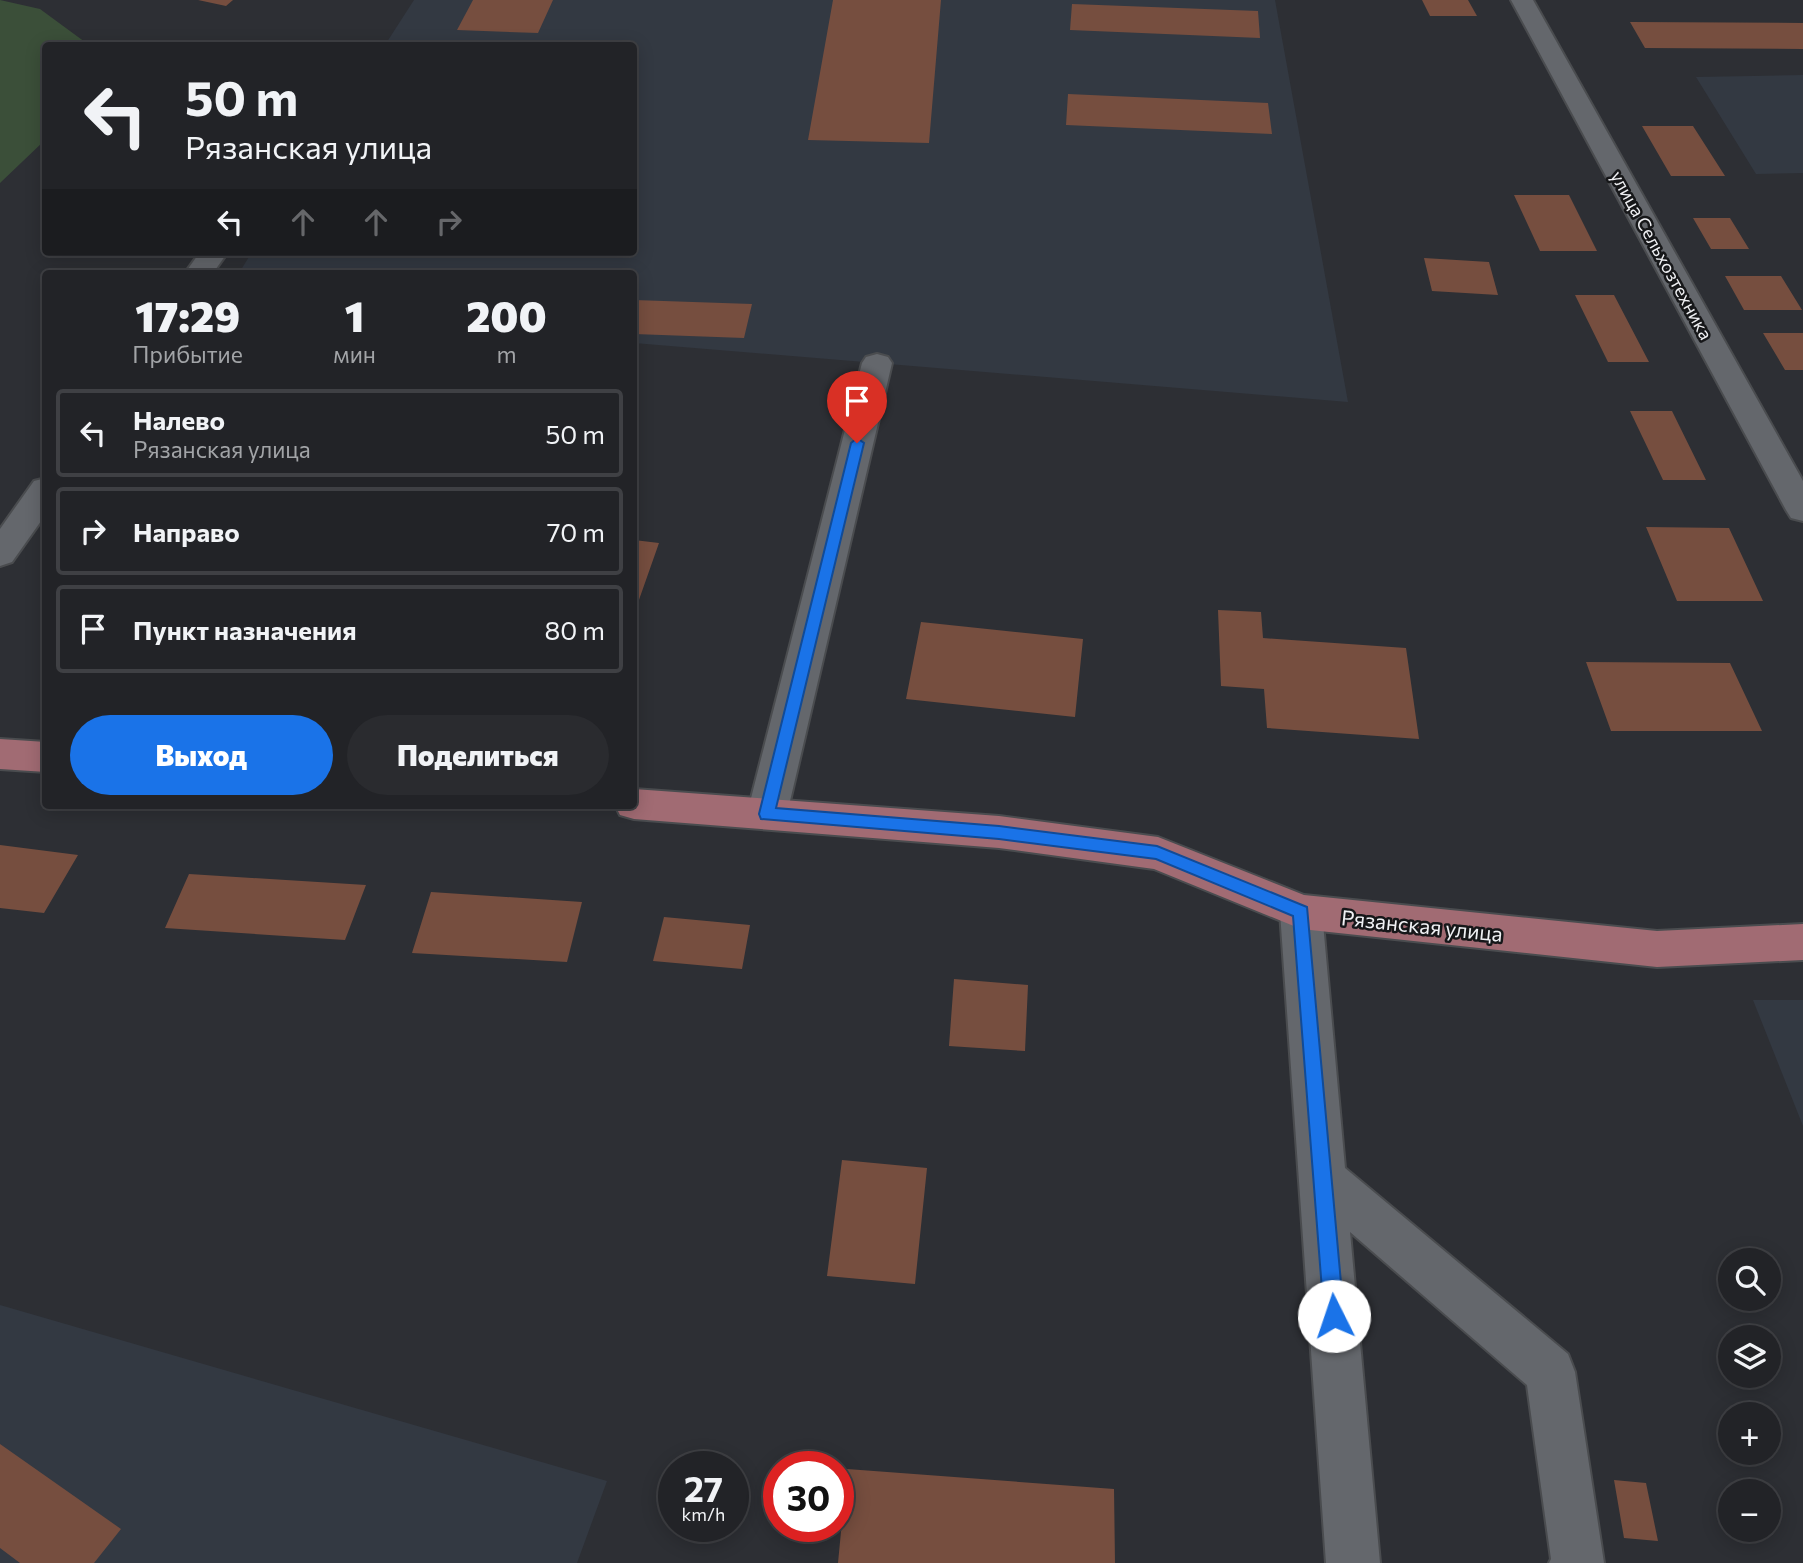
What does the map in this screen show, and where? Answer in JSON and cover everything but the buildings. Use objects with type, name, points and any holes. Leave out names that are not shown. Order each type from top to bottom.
[{"type":"main road","points":[[0,754],[42,757]]},
{"type":"main road","name":"Рязанская улица","points":[[637,804],[999,832],[1157,853],[1301,912],[1657,949],[1803,942]]},
{"type":"street","name":"улица Сельхозтехника","points":[[1522,0],[1803,510]]},
{"type":"street","points":[[767,814],[877,363]]},
{"type":"street","points":[[0,554],[42,495]]},
{"type":"street","points":[[1301,912],[1353,1563]]},
{"type":"street","points":[[1323,1179],[1550,1372],[1578,1561],[1576,1563]]},
{"type":"shaded area","points":[[414,0],[1275,0],[1348,402],[637,343],[637,270],[241,270],[250,256],[637,256],[637,42],[387,42]]},
{"type":"shaded area","points":[[1803,75],[1803,173],[1756,174],[1696,77]]},
{"type":"shaded area","points":[[1753,1000],[1803,1000],[1803,1126]]},
{"type":"shaded area","points":[[0,1305],[607,1481],[577,1563],[0,1563]]},
{"type":"green space","points":[[0,0],[40,9],[85,42],[42,42],[42,143],[0,183]]},
{"type":"route","points":[[857,443],[767,814],[999,832],[1157,853],[1301,912],[1334,1316]]}]
